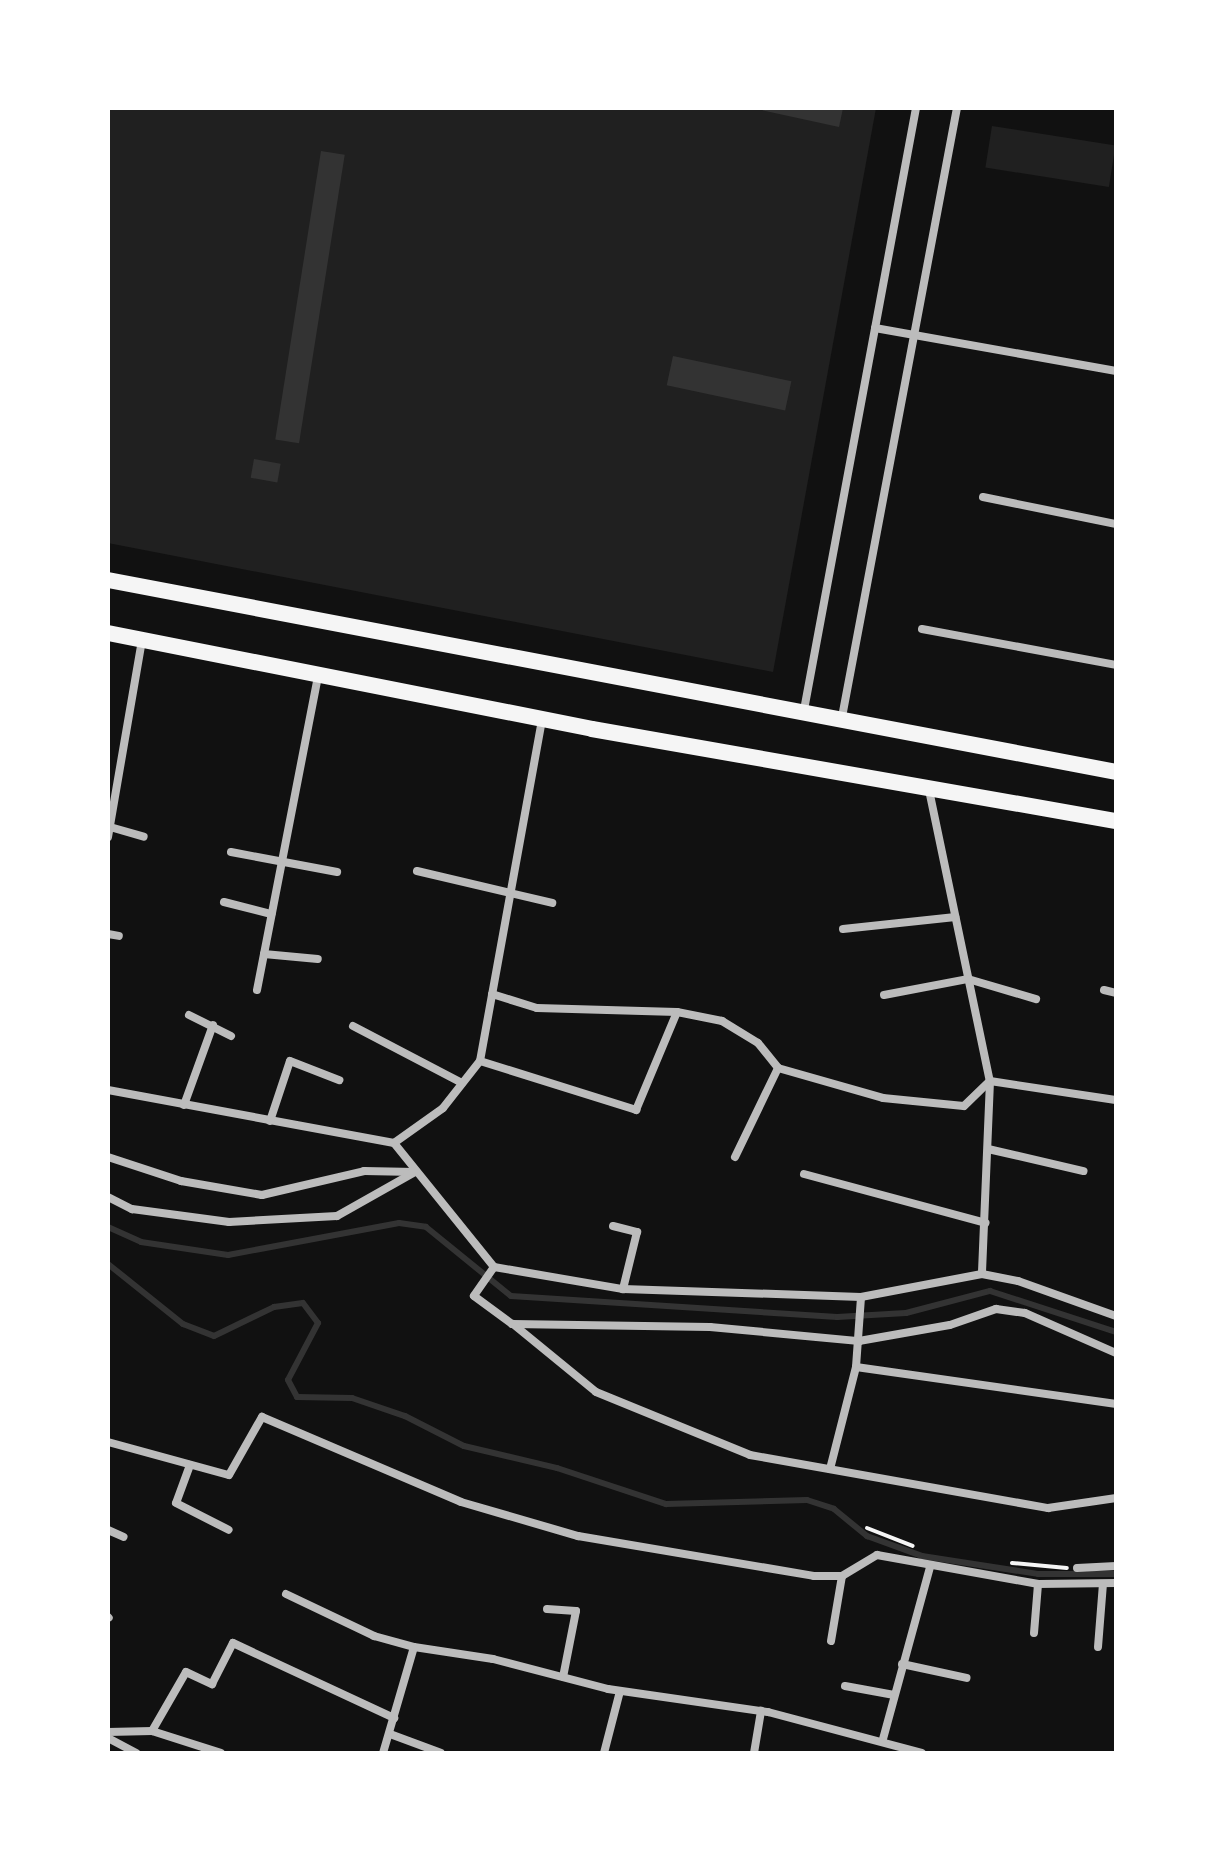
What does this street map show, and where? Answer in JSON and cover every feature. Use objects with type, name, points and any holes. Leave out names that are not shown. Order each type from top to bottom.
[{"type":"main road","points":[[108,580],[842,717],[1116,772]]},
{"type":"main road","points":[[108,633],[542,719],[1116,821]]},
{"type":"street","points":[[804,710],[916,108]]},
{"type":"street","points":[[842,717],[957,108]]},
{"type":"street","points":[[875,328],[1116,371]]},
{"type":"street","points":[[983,497],[1116,524]]},
{"type":"street","points":[[922,629],[1116,665]]},
{"type":"street","points":[[142,640],[109,832],[144,837]]},
{"type":"street","points":[[257,990],[318,675]]},
{"type":"street","points":[[394,1143],[443,1108],[480,1061],[542,719]]},
{"type":"street","points":[[929,790],[990,1081],[982,1274]]},
{"type":"street","points":[[231,852],[337,872]]},
{"type":"street","points":[[417,871],[552,903]]},
{"type":"street","points":[[224,902],[271,914]]},
{"type":"street","points":[[843,929],[955,917]]},
{"type":"street","points":[[108,934],[119,936]]},
{"type":"street","points":[[264,954],[318,959]]},
{"type":"street","points":[[884,995],[968,979],[1036,999]]},
{"type":"street","points":[[1104,990],[1116,993]]},
{"type":"street","points":[[492,994],[537,1008],[677,1012],[722,1021],[758,1043],[778,1068],[931,1106],[964,1106],[990,1081]]},
{"type":"street","points":[[480,1061],[636,1110],[677,1012]]},
{"type":"street","points":[[189,1015],[231,1036]]},
{"type":"street","points":[[184,1105],[213,1025]]},
{"type":"street","points":[[353,1026],[462,1083]]},
{"type":"street","points":[[270,1121],[290,1061],[339,1080]]},
{"type":"street","points":[[735,1157],[778,1068]]},
{"type":"street","points":[[990,1081],[1116,1100]]},
{"type":"street","points":[[108,1090],[394,1143],[494,1267],[623,1289],[861,1297],[982,1274],[1018,1281],[1116,1316]]},
{"type":"street","points":[[988,1149],[1083,1171]]},
{"type":"street","points":[[108,1157],[181,1181],[262,1195],[364,1171],[415,1172]]},
{"type":"street","points":[[108,1197],[132,1209],[229,1222],[337,1216],[415,1172]]},
{"type":"street","points":[[804,1174],[985,1223]]},
{"type":"street","points":[[613,1226],[637,1232],[623,1289]]},
{"type":"street","points":[[494,1267],[474,1296],[596,1392],[750,1455],[1048,1508],[1116,1498]]},
{"type":"street","points":[[830,1469],[856,1367],[861,1297]]},
{"type":"street","points":[[512,1324],[710,1327],[859,1341],[950,1325],[996,1309],[1025,1313],[1116,1353]]},
{"type":"street","points":[[856,1367],[1116,1404]]},
{"type":"street","points":[[108,1442],[229,1475],[262,1417],[461,1502],[578,1536],[842,1576],[877,1555],[930,1567],[1038,1584],[1116,1583]]},
{"type":"street","points":[[190,1465],[176,1503],[229,1530]]},
{"type":"street","points":[[108,1530],[124,1537]]},
{"type":"street","points":[[1077,1568],[1116,1566]]},
{"type":"street","points":[[883,1739],[930,1567]]},
{"type":"street","points":[[831,1641],[842,1576]]},
{"type":"street","points":[[1034,1633],[1038,1584]]},
{"type":"street","points":[[1098,1647],[1103,1584]]},
{"type":"street","points":[[286,1594],[374,1636],[414,1647],[620,1691],[761,1711],[883,1739],[922,1753]]},
{"type":"street","points":[[547,1609],[576,1611],[563,1677]]},
{"type":"street","points":[[152,1731],[186,1672],[212,1684],[233,1643],[394,1718]]},
{"type":"street","points":[[383,1753],[414,1647]]},
{"type":"street","points":[[902,1664],[967,1678]]},
{"type":"street","points":[[845,1686],[894,1695]]},
{"type":"street","points":[[604,1753],[620,1691]]},
{"type":"street","points":[[754,1753],[761,1711]]},
{"type":"street","points":[[108,1735],[152,1731],[221,1753]]},
{"type":"street","points":[[390,1734],[441,1753]]},
{"type":"street","points":[[108,1735],[136,1753]]},
{"type":"path","points":[[867,1528],[923,1548]]},
{"type":"path","points":[[1000,1562],[1077,1568]]},
{"type":"shaded area","points":[[108,108],[876,108],[773,672],[108,543]]},
{"type":"shaded area","points":[[752,108],[843,108],[839,127]]},
{"type":"shaded area","points":[[992,126],[1115,146],[1109,187],[985,167]]},
{"type":"shaded area","points":[[321,151],[345,155],[299,443],[275,439]]},
{"type":"shaded area","points":[[673,356],[791,381],[785,411],[667,385]]},
{"type":"shaded area","points":[[254,459],[281,464],[277,482],[251,478]]},
{"type":"waterway","points":[[108,1227],[141,1242],[228,1255],[399,1223],[426,1227],[511,1296],[837,1317],[906,1313],[990,1291],[1116,1332]]},
{"type":"waterway","points":[[108,1264],[183,1324],[214,1336],[274,1307],[303,1303],[318,1323],[288,1380],[297,1397],[352,1398],[405,1416],[464,1446],[557,1468],[666,1504],[807,1500],[834,1509],[867,1536],[922,1556],[1038,1574],[1116,1574]]}]
